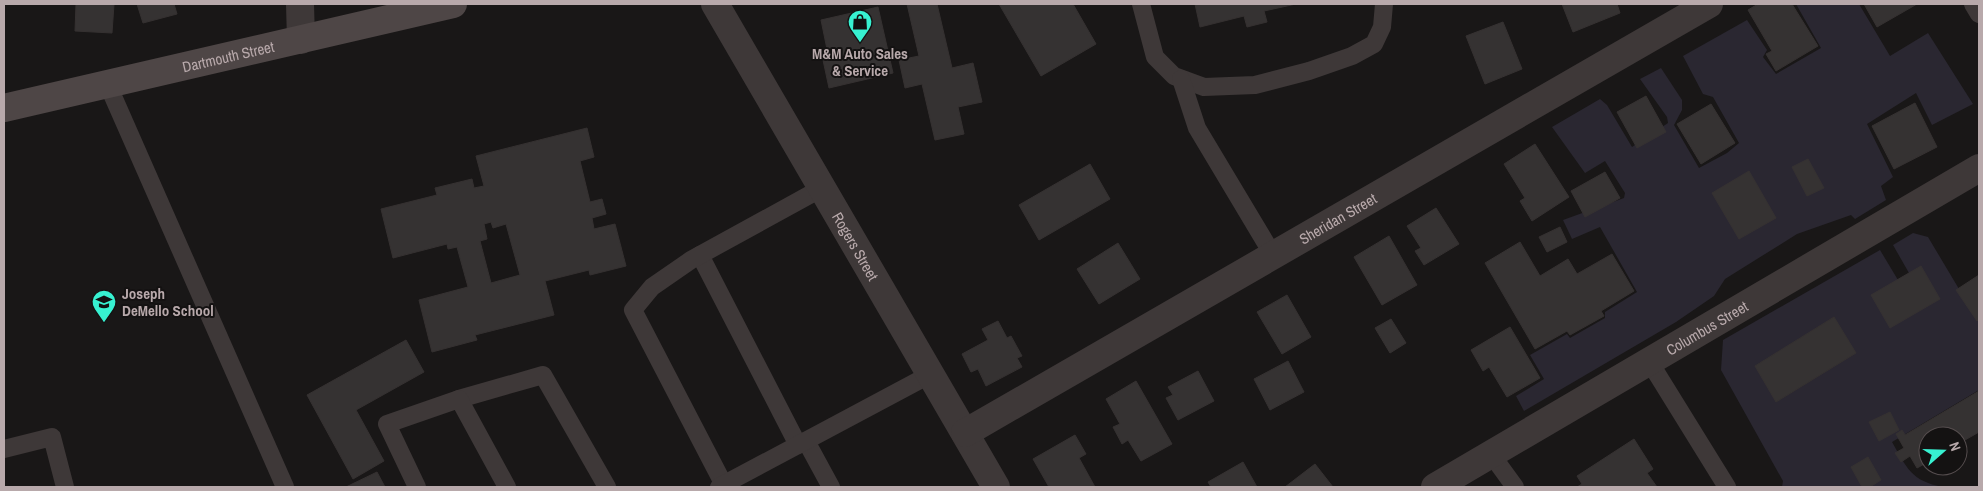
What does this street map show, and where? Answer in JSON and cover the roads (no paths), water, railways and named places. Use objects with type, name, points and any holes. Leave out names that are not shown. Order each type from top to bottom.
[{"type":"main road","name":"Dartmouth Street","points":[[4,108],[453,4]]},
{"type":"street","points":[[300,4],[301,40]]},
{"type":"street","name":"Rogers Street","points":[[715,4],[996,487]]},
{"type":"street","name":"Sheridan Street","points":[[965,433],[1709,4]]},
{"type":"street","name":"Columbus Street","points":[[1435,487],[1979,168]]},
{"type":"lane","points":[[1140,4],[1155,57],[1174,76],[1204,87],[1255,85],[1309,71],[1352,56],[1374,44],[1382,27],[1384,4]]},
{"type":"lane","points":[[1974,4],[1979,14]]},
{"type":"lane","points":[[1181,79],[1198,128],[1273,255]]},
{"type":"lane","points":[[108,85],[285,487]]},
{"type":"lane","points":[[822,188],[700,255],[652,287],[633,310],[722,486],[930,374]]},
{"type":"lane","points":[[700,255],[802,443],[831,487]]},
{"type":"lane","points":[[1649,361],[1727,487]]},
{"type":"lane","points":[[418,487],[387,424],[459,399],[543,375],[607,487]]},
{"type":"lane","points":[[459,399],[507,487]]},
{"type":"lane","points":[[4,449],[52,437],[65,487]]},
{"type":"lane","points":[[1491,454],[1515,487]]},
{"type":"place","name":"M&M Auto Sales & Service","points":[[860,43]]},
{"type":"place","name":"Joseph DeMello School","points":[[104,323]]}]
